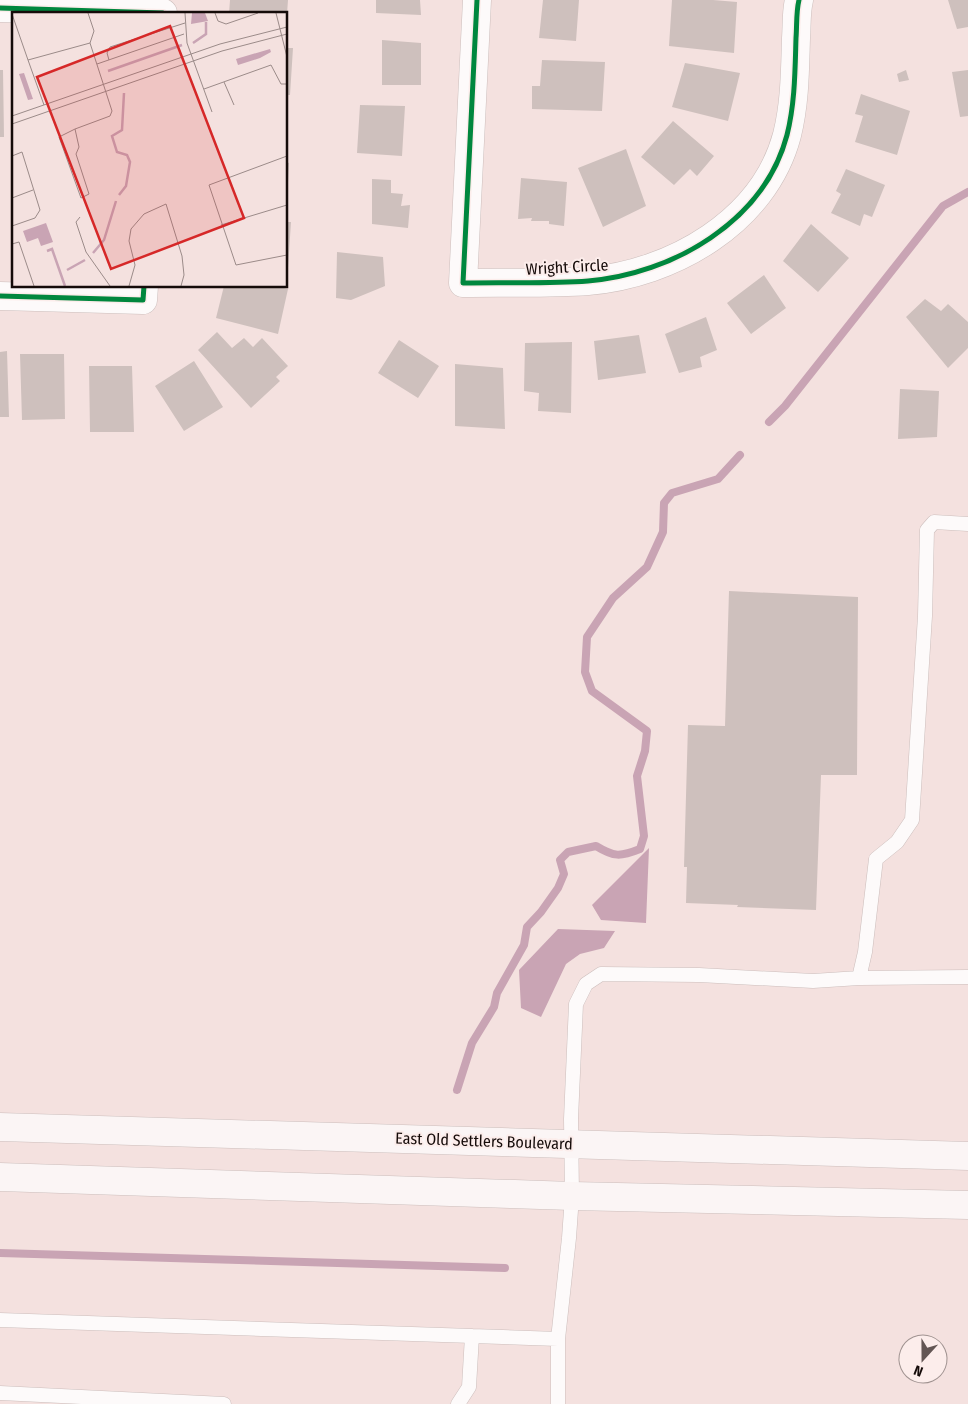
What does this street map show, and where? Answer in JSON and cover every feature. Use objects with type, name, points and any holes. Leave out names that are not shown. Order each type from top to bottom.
[{"type":"main road","name":"East Old Settlers Boulevard","points":[[0,1127],[968,1156]]},
{"type":"main road","points":[[0,1176],[572,1196],[968,1205]]},
{"type":"street","name":"Wright Circle","points":[[477,0],[463,283],[588,281],[629,274],[669,260],[717,233],[743,211],[764,184],[773,169],[786,137],[794,103],[798,0]]},
{"type":"street","points":[[0,8],[109,12]]},
{"type":"street","points":[[0,296],[143,300],[144,288]]},
{"type":"lane","points":[[859,978],[865,952],[876,859],[897,842],[912,820],[927,530],[934,522],[968,524]]},
{"type":"lane","points":[[558,1404],[558,1339],[572,1196],[572,1076],[576,1004],[586,984],[601,974],[699,975],[812,981],[968,976]]},
{"type":"lane","points":[[0,1320],[558,1339]]},
{"type":"lane","points":[[458,1404],[469,1387],[472,1336]]},
{"type":"lane","points":[[0,1393],[224,1404]]},
{"type":"shaded area","points":[[649,848],[646,923],[601,920],[592,905]]},
{"type":"shaded area","points":[[558,929],[615,931],[604,948],[580,954],[566,964],[541,1017],[521,1008],[519,970]]},
{"type":"building","points":[[230,0],[288,0],[287,12],[229,12]]},
{"type":"building","points":[[376,0],[420,0],[421,15],[376,13]]},
{"type":"building","points":[[543,0],[579,0],[576,41],[539,38]]},
{"type":"building","points":[[672,0],[737,2],[734,53],[669,46]]},
{"type":"building","points":[[948,0],[968,0],[968,27],[957,29]]},
{"type":"building","points":[[382,40],[421,43],[421,85],[382,85]]},
{"type":"building","points":[[288,48],[293,48],[290,95],[288,95]]},
{"type":"building","points":[[542,60],[605,62],[602,111],[532,109],[532,86],[540,86]]},
{"type":"building","points":[[685,63],[740,73],[728,121],[672,107]]},
{"type":"building","points":[[0,70],[3,70],[4,137],[0,137]]},
{"type":"building","points":[[906,70],[909,80],[899,82],[897,74]]},
{"type":"building","points":[[968,70],[968,116],[960,117],[952,72]]},
{"type":"building","points":[[861,94],[910,111],[897,155],[855,142],[863,116],[855,114]]},
{"type":"building","points":[[360,105],[405,106],[402,156],[357,153]]},
{"type":"building","points":[[673,121],[714,156],[697,176],[690,169],[674,185],[641,157]]},
{"type":"building","points":[[626,149],[646,206],[603,227],[578,168]]},
{"type":"building","points":[[846,169],[885,185],[872,217],[864,214],[860,226],[831,213],[841,194],[836,191]]},
{"type":"building","points":[[521,178],[567,182],[564,226],[549,224],[549,221],[531,221],[532,218],[518,219]]},
{"type":"building","points":[[372,179],[391,180],[391,193],[403,194],[401,206],[410,205],[408,228],[372,224]]},
{"type":"building","points":[[288,222],[291,222],[288,268]]},
{"type":"building","points":[[811,224],[849,258],[818,292],[783,261]]},
{"type":"building","points":[[337,252],[383,257],[385,286],[351,300],[336,298]]},
{"type":"building","points":[[764,275],[786,308],[751,334],[727,303]]},
{"type":"building","points":[[224,288],[288,289],[278,334],[216,318]]},
{"type":"building","points":[[925,299],[941,311],[948,304],[968,322],[968,348],[948,368],[906,317]]},
{"type":"building","points":[[706,317],[717,350],[700,357],[702,367],[679,373],[665,334]]},
{"type":"building","points":[[217,332],[232,348],[244,338],[253,347],[262,338],[288,366],[276,377],[280,381],[251,408],[198,350]]},
{"type":"building","points":[[639,335],[646,373],[598,380],[594,341]]},
{"type":"building","points":[[399,340],[439,366],[418,398],[378,373]]},
{"type":"building","points":[[572,342],[571,413],[538,411],[539,393],[524,391],[525,343]]},
{"type":"building","points":[[7,351],[9,417],[0,417],[0,352]]},
{"type":"building","points":[[20,354],[64,354],[65,419],[22,420]]},
{"type":"building","points":[[194,361],[223,407],[184,431],[155,386]]},
{"type":"building","points":[[455,364],[503,368],[505,429],[455,426]]},
{"type":"building","points":[[89,366],[132,366],[134,432],[90,432]]},
{"type":"building","points":[[900,389],[939,391],[937,437],[898,439]]},
{"type":"building","points":[[729,591],[858,597],[857,775],[821,775],[816,910],[686,903],[687,867],[684,867],[688,725],[725,726]]},
{"type":"waterway","points":[[769,422],[785,406],[943,206],[968,192]]},
{"type":"waterway","points":[[457,1090],[472,1043],[494,1007],[497,993],[524,945],[527,927],[541,912],[558,888],[564,874],[560,860],[568,852],[596,846],[617,855],[640,849],[644,836],[637,776],[645,751],[647,731],[592,691],[585,672],[587,637],[613,598],[647,567],[663,532],[664,503],[672,493],[718,479],[740,455]]},
{"type":"waterway","points":[[0,1253],[505,1268]]},
{"type":"cycle path","points":[[477,0],[463,283],[573,282],[620,276],[682,255],[710,238],[736,218],[758,194],[775,166],[787,135],[793,99],[799,0]]},
{"type":"cycle path","points":[[0,8],[130,12]]},
{"type":"cycle path","points":[[0,296],[143,300],[144,288]]}]
